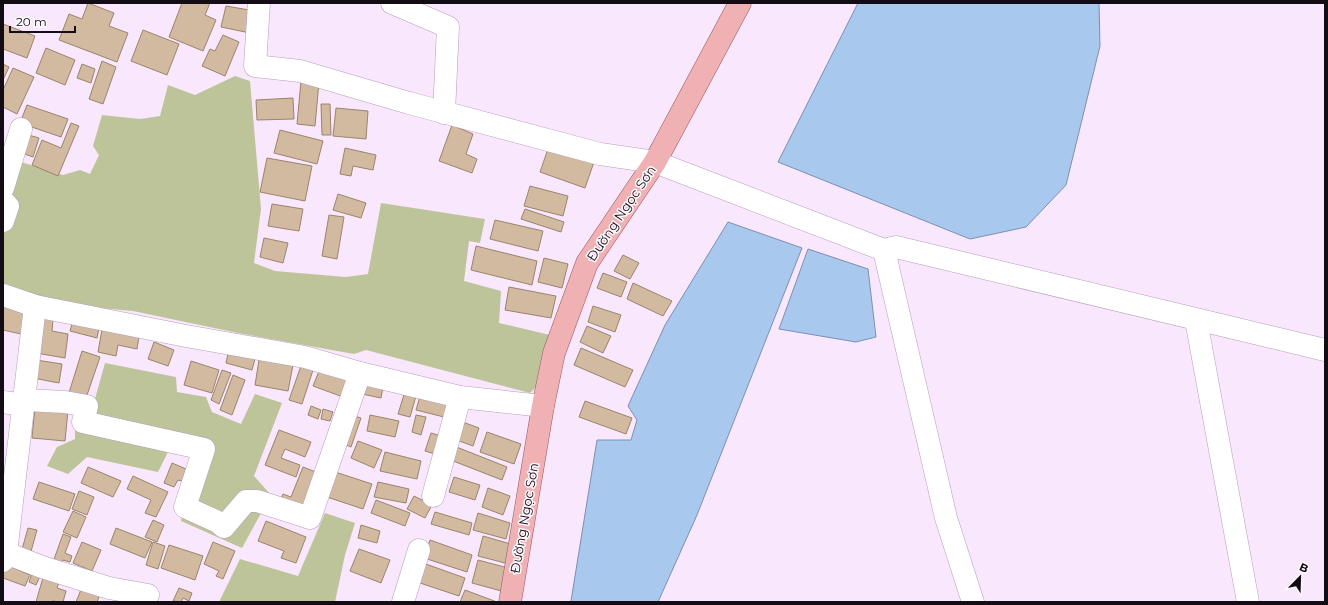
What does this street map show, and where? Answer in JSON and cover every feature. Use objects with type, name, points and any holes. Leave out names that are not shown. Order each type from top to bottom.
[{"type":"main road","name":"Đường Ngọc Sơn","points":[[510,602],[543,406],[554,353],[587,263],[655,162],[740,3]]},
{"type":"street","points":[[259,3],[255,66],[300,71],[444,113],[600,154],[655,162],[884,250],[896,247],[1325,350]]},
{"type":"street","points":[[392,3],[448,26],[444,113]]},
{"type":"street","points":[[3,188],[20,129]]},
{"type":"street","points":[[3,201],[8,206],[3,221]]},
{"type":"street","points":[[884,250],[946,518],[973,602]]},
{"type":"street","points":[[3,295],[35,306],[186,336],[305,357],[360,373],[460,397],[543,406]]},
{"type":"street","points":[[35,306],[17,402],[5,557],[109,588],[148,595]]},
{"type":"street","points":[[1196,320],[1248,602]]},
{"type":"street","points":[[17,402],[64,402],[87,406],[83,422],[204,449],[185,507],[224,526],[246,501],[257,500],[310,518],[360,373]]},
{"type":"street","points":[[433,496],[460,397]]},
{"type":"street","points":[[403,602],[419,550]]},
{"type":"green space","points":[[235,76],[250,81],[261,209],[254,263],[275,271],[346,277],[368,274],[381,203],[485,219],[480,243],[469,241],[464,281],[501,291],[499,323],[550,335],[538,385],[530,393],[366,350],[354,354],[238,333],[133,311],[54,304],[3,287],[3,186],[8,158],[63,175],[80,170],[90,174],[99,155],[93,146],[102,115],[140,119],[160,116],[168,85],[195,95]]},
{"type":"green space","points":[[105,363],[176,377],[177,392],[206,397],[212,412],[241,424],[255,394],[282,403],[254,476],[271,495],[242,548],[181,521],[193,457],[169,450],[158,472],[87,457],[68,474],[47,466],[57,447],[75,439],[75,403],[93,406]]},
{"type":"green space","points":[[325,513],[355,523],[345,555],[335,602],[219,602],[240,559],[298,576]]},
{"type":"water","points":[[858,3],[1099,3],[1100,46],[1066,185],[1026,227],[970,239],[778,162]]},
{"type":"water","points":[[728,222],[802,248],[697,515],[658,602],[572,602],[597,440],[631,440],[637,420],[628,406],[665,325]]},
{"type":"water","points":[[808,249],[868,269],[876,337],[856,342],[779,329]]},
{"type":"building","points":[[88,3],[114,13],[109,26],[128,33],[117,62],[59,40],[69,14],[82,19]]},
{"type":"building","points":[[182,3],[210,3],[205,15],[216,20],[203,51],[169,37]]},
{"type":"building","points":[[226,6],[255,11],[250,33],[221,27]]},
{"type":"building","points":[[3,24],[35,36],[27,58],[3,49]]},
{"type":"building","points":[[143,30],[179,44],[167,75],[131,61]]},
{"type":"building","points":[[223,35],[239,42],[225,76],[202,66],[210,49],[215,51]]},
{"type":"building","points":[[46,48],[75,60],[65,85],[36,73]]},
{"type":"building","points":[[102,61],[116,67],[103,104],[89,99]]},
{"type":"building","points":[[3,64],[9,67],[3,80]]},
{"type":"building","points":[[82,64],[95,69],[91,83],[77,78]]},
{"type":"building","points":[[13,68],[34,77],[17,114],[3,107],[3,90]]},
{"type":"building","points":[[301,81],[319,82],[315,126],[297,124]]},
{"type":"building","points":[[293,98],[294,119],[257,120],[256,100]]},
{"type":"building","points":[[321,104],[330,104],[331,135],[322,135]]},
{"type":"building","points":[[27,105],[68,119],[61,137],[20,123]]},
{"type":"building","points":[[336,108],[368,111],[366,139],[333,136]]},
{"type":"building","points":[[71,123],[79,126],[58,176],[32,165],[42,140],[61,148]]},
{"type":"building","points":[[452,125],[473,134],[466,154],[477,159],[472,173],[439,161]]},
{"type":"building","points":[[280,130],[323,141],[317,164],[274,153]]},
{"type":"building","points":[[25,134],[39,138],[33,157],[19,152]]},
{"type":"building","points":[[549,146],[594,162],[585,188],[540,172]]},
{"type":"building","points":[[345,148],[376,155],[373,170],[353,166],[351,176],[340,174]]},
{"type":"building","points":[[267,158],[312,166],[305,201],[260,192]]},
{"type":"building","points":[[530,186],[568,196],[563,216],[524,206]]},
{"type":"building","points":[[338,194],[366,203],[361,218],[333,210]]},
{"type":"building","points":[[272,204],[303,209],[299,231],[268,226]]},
{"type":"building","points":[[525,209],[564,222],[561,232],[521,219]]},
{"type":"building","points":[[329,215],[344,217],[337,259],[322,256]]},
{"type":"building","points":[[495,220],[543,231],[538,251],[490,239]]},
{"type":"building","points":[[264,238],[288,243],[283,263],[260,257]]},
{"type":"building","points":[[476,246],[537,261],[532,285],[471,270]]},
{"type":"building","points":[[623,255],[639,263],[630,279],[614,271]]},
{"type":"building","points":[[544,258],[568,264],[562,288],[538,282]]},
{"type":"building","points":[[603,273],[627,282],[621,297],[597,288]]},
{"type":"building","points":[[633,283],[672,301],[663,316],[627,299]]},
{"type":"building","points":[[509,287],[556,296],[551,318],[505,310]]},
{"type":"building","points":[[3,306],[26,312],[21,334],[3,330]]},
{"type":"building","points":[[593,306],[621,315],[615,332],[588,322]]},
{"type":"building","points":[[41,317],[53,319],[52,331],[68,334],[65,358],[36,353]]},
{"type":"building","points":[[74,317],[100,323],[97,338],[70,331]]},
{"type":"building","points":[[103,324],[140,331],[137,349],[118,345],[116,356],[98,352]]},
{"type":"building","points":[[587,326],[611,336],[603,353],[580,342]]},
{"type":"building","points":[[154,342],[174,350],[168,366],[148,359]]},
{"type":"building","points":[[581,348],[633,370],[625,387],[574,365]]},
{"type":"building","points":[[229,349],[256,355],[252,370],[226,363]]},
{"type":"building","points":[[82,351],[100,357],[85,401],[68,396]]},
{"type":"building","points":[[36,360],[62,364],[59,383],[33,378]]},
{"type":"building","points":[[259,360],[293,365],[288,391],[255,385]]},
{"type":"building","points":[[191,361],[219,370],[212,393],[184,385]]},
{"type":"building","points":[[302,363],[314,367],[302,404],[289,400]]},
{"type":"building","points":[[322,364],[351,376],[343,397],[313,386]]},
{"type":"building","points":[[222,370],[231,373],[219,404],[211,400]]},
{"type":"building","points":[[233,375],[245,380],[232,415],[220,410]]},
{"type":"building","points":[[361,376],[384,381],[381,398],[357,393]]},
{"type":"building","points":[[407,385],[418,389],[410,417],[398,414]]},
{"type":"building","points":[[421,393],[449,401],[444,417],[416,410]]},
{"type":"building","points":[[585,401],[632,418],[626,434],[579,417]]},
{"type":"building","points":[[311,406],[321,410],[318,419],[308,415]]},
{"type":"building","points":[[35,407],[68,410],[65,441],[32,438]]},
{"type":"building","points":[[323,409],[333,412],[330,421],[321,419]]},
{"type":"building","points":[[348,414],[361,418],[351,447],[339,442]]},
{"type":"building","points":[[370,415],[399,421],[395,437],[367,431]]},
{"type":"building","points":[[416,415],[426,417],[421,435],[412,432]]},
{"type":"building","points":[[460,421],[479,428],[473,446],[454,439]]},
{"type":"building","points":[[279,430],[311,442],[305,457],[285,449],[281,458],[300,465],[296,477],[265,465]]},
{"type":"building","points":[[487,432],[521,444],[514,464],[480,452]]},
{"type":"building","points":[[431,433],[441,436],[435,454],[425,451]]},
{"type":"building","points":[[358,441],[382,450],[374,468],[351,458]]},
{"type":"building","points":[[454,446],[507,467],[502,480],[448,459]]},
{"type":"building","points":[[385,452],[421,461],[417,479],[380,471]]},
{"type":"building","points":[[172,463],[186,469],[182,481],[178,480],[174,487],[164,483]]},
{"type":"building","points":[[88,467],[121,481],[113,497],[81,483]]},
{"type":"building","points":[[303,467],[321,474],[304,513],[279,503],[283,494],[291,497]]},
{"type":"building","points":[[332,471],[372,484],[363,509],[324,496]]},
{"type":"building","points":[[133,476],[168,492],[156,517],[145,513],[151,500],[127,489]]},
{"type":"building","points":[[454,477],[480,485],[475,500],[449,492]]},
{"type":"building","points":[[39,482],[75,494],[69,511],[33,499]]},
{"type":"building","points":[[378,482],[409,489],[406,503],[374,497]]},
{"type":"building","points":[[488,488],[510,496],[503,515],[482,507]]},
{"type":"building","points":[[79,491],[94,497],[87,515],[72,509]]},
{"type":"building","points":[[414,496],[432,505],[425,518],[407,509]]},
{"type":"building","points":[[376,500],[410,513],[405,526],[371,513]]},
{"type":"building","points":[[73,511],[86,517],[77,538],[63,532]]},
{"type":"building","points":[[435,512],[472,523],[469,535],[431,524]]},
{"type":"building","points":[[478,513],[510,523],[506,539],[473,530]]},
{"type":"building","points":[[153,520],[164,525],[157,542],[145,537]]},
{"type":"building","points":[[266,521],[306,537],[296,563],[281,558],[284,551],[258,541]]},
{"type":"building","points":[[361,525],[380,531],[377,543],[358,538]]},
{"type":"building","points":[[28,528],[37,530],[30,555],[21,553]]},
{"type":"building","points":[[116,528],[152,542],[145,558],[110,544]]},
{"type":"building","points":[[63,534],[71,537],[65,553],[72,556],[70,562],[63,560],[60,568],[52,565]]},
{"type":"building","points":[[483,536],[514,545],[509,564],[478,556]]},
{"type":"building","points":[[430,540],[472,555],[467,572],[424,558]]},
{"type":"building","points":[[82,542],[101,550],[92,571],[73,563]]},
{"type":"building","points":[[153,542],[165,546],[158,569],[146,565]]},
{"type":"building","points":[[213,542],[235,551],[223,579],[216,576],[219,571],[204,564]]},
{"type":"building","points":[[169,545],[203,556],[195,580],[161,568]]},
{"type":"building","points":[[359,549],[390,560],[381,583],[350,571]]},
{"type":"building","points":[[478,560],[512,569],[505,592],[472,583]]},
{"type":"building","points":[[423,563],[465,578],[459,596],[417,582]]},
{"type":"building","points":[[7,565],[30,575],[25,586],[3,578]]},
{"type":"building","points":[[33,571],[41,574],[36,585],[29,582]]},
{"type":"building","points":[[44,574],[60,579],[57,588],[66,591],[63,602],[36,602]]},
{"type":"building","points":[[82,587],[100,594],[97,602],[76,602]]},
{"type":"building","points":[[179,588],[192,593],[189,601],[183,598],[181,602],[173,601]]},
{"type":"building","points":[[465,590],[497,602],[460,602]]}]
